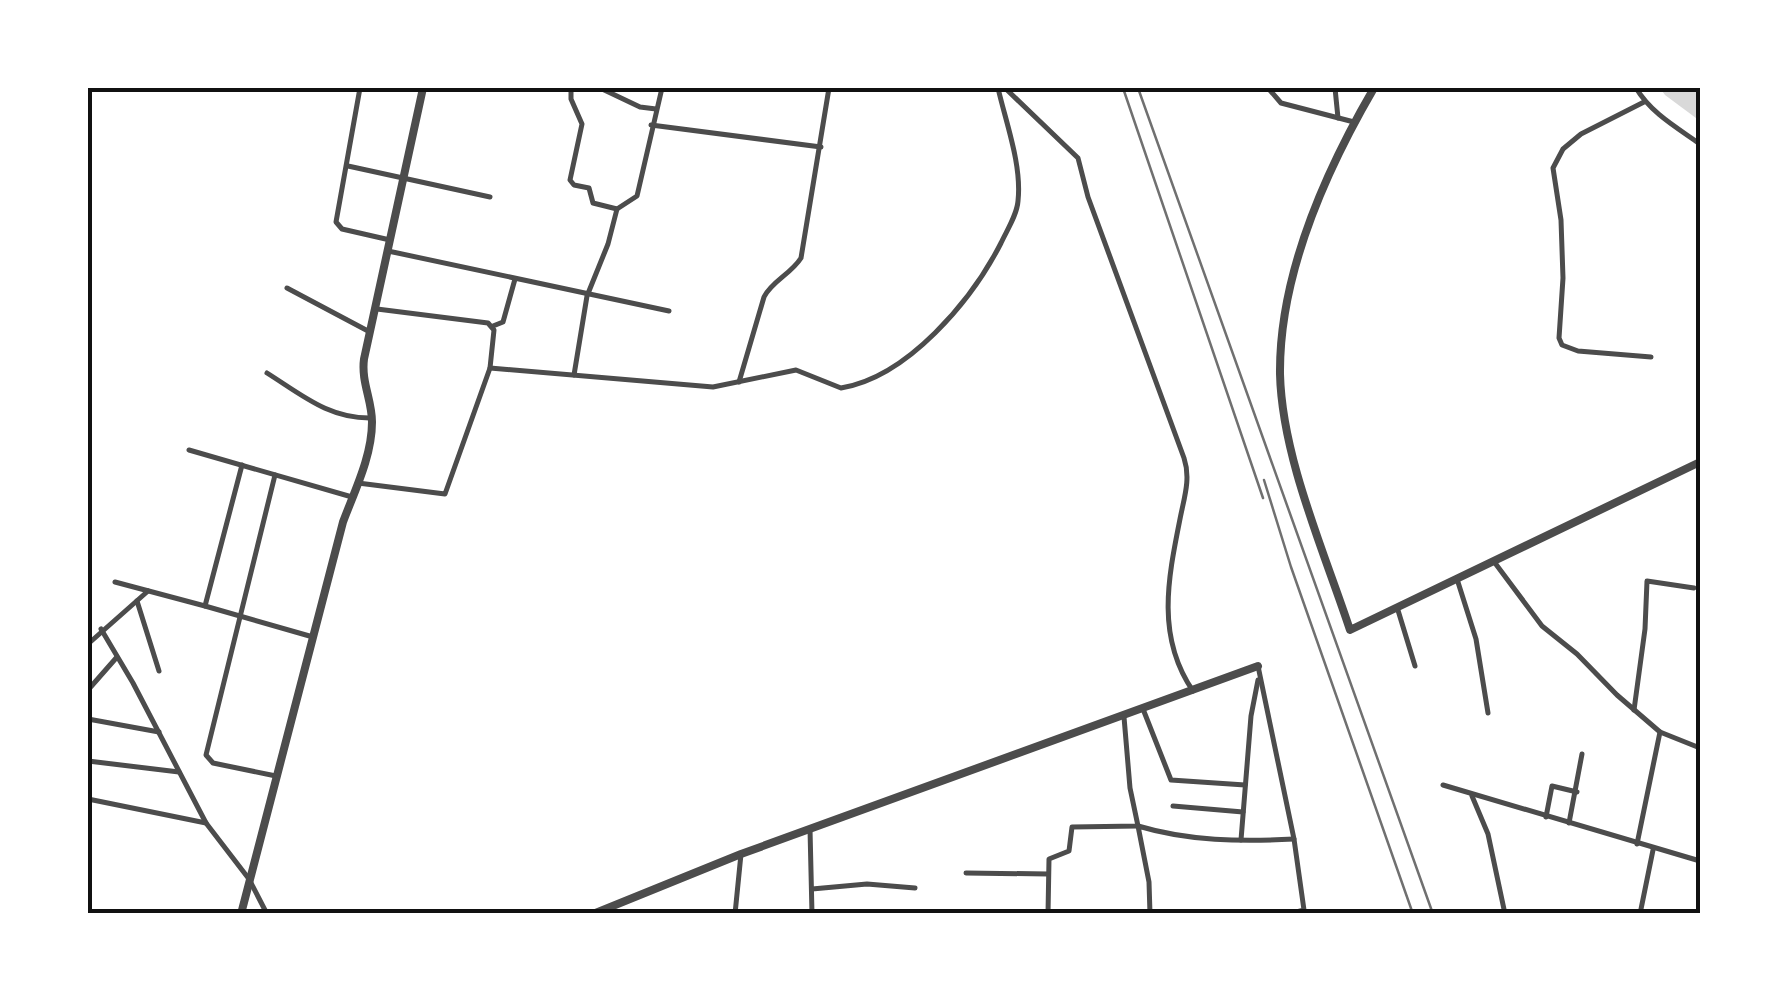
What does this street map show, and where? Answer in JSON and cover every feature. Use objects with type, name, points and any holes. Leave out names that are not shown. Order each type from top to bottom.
[{"type":"street","points":[[360,88],[336,218],[338,226],[390,240]]},
{"type":"street","points":[[241,914],[313,637],[358,483],[372,418],[362,371],[423,88]]},
{"type":"street","points":[[571,88],[571,100],[582,124],[570,180],[574,185],[590,188],[592,203],[617,209]]},
{"type":"street","points":[[600,88],[640,107],[656,108]]},
{"type":"street","points":[[574,375],[588,296],[617,209],[636,196],[662,88]]},
{"type":"street","points":[[739,384],[764,297],[801,258],[829,88]]},
{"type":"street","points":[[490,368],[714,387],[796,370],[841,388],[883,372],[948,323],[978,283],[1018,208],[1018,178],[1001,88]]},
{"type":"street","points":[[1001,88],[1048,126],[1081,163],[1088,197],[1184,458],[1188,479],[1170,568],[1168,610],[1173,656],[1193,690]]},
{"type":"street","points":[[1268,88],[1281,104],[1354,122]]},
{"type":"street","points":[[1335,88],[1338,118]]},
{"type":"street","points":[[1374,88],[1354,122],[1294,268],[1282,332],[1280,376],[1296,464],[1350,630],[1700,462]]},
{"type":"street","points":[[1636,88],[1644,102],[1700,144]]},
{"type":"street","points":[[1644,102],[1581,134],[1563,149],[1553,168],[1561,220],[1562,345],[1578,351],[1651,357]]},
{"type":"street","points":[[652,125],[820,146]]},
{"type":"street","points":[[348,166],[490,198]]},
{"type":"street","points":[[388,251],[669,311]]},
{"type":"street","points":[[377,310],[492,326],[503,322],[515,279]]},
{"type":"street","points":[[287,288],[371,332]]},
{"type":"street","points":[[358,483],[444,494],[490,368],[492,326]]},
{"type":"street","points":[[267,373],[334,414],[372,418]]},
{"type":"street","points":[[189,450],[352,497]]},
{"type":"street","points":[[204,606],[242,465]]},
{"type":"street","points":[[275,474],[206,755],[213,763],[279,776]]},
{"type":"street","points":[[1494,562],[1542,626],[1634,710],[1660,732],[1700,748]]},
{"type":"street","points":[[1457,580],[1476,639],[1488,713]]},
{"type":"street","points":[[1634,710],[1646,630],[1646,581],[1694,588]]},
{"type":"street","points":[[115,582],[313,637]]},
{"type":"street","points":[[88,644],[148,591]]},
{"type":"street","points":[[137,601],[159,670]]},
{"type":"street","points":[[1397,608],[1415,666]]},
{"type":"street","points":[[101,629],[206,823],[249,879],[267,914]]},
{"type":"street","points":[[88,690],[117,656]]},
{"type":"street","points":[[593,914],[616,908],[741,854],[1258,666],[1294,839],[1304,910],[1290,914]]},
{"type":"street","points":[[1241,840],[1251,716],[1259,677]]},
{"type":"street","points":[[1143,709],[1171,780],[1245,785]]},
{"type":"street","points":[[1124,717],[1130,788],[1148,882],[1150,914]]},
{"type":"street","points":[[88,719],[159,732]]},
{"type":"street","points":[[1637,844],[1660,732]]},
{"type":"street","points":[[1569,823],[1582,754]]},
{"type":"street","points":[[88,761],[179,772]]},
{"type":"street","points":[[1443,785],[1700,861]]},
{"type":"street","points":[[1546,816],[1552,786],[1576,792]]},
{"type":"street","points":[[1472,796],[1488,834],[1505,914]]},
{"type":"street","points":[[88,799],[206,823]]},
{"type":"street","points":[[1173,806],[1243,812]]},
{"type":"street","points":[[1048,914],[1051,856],[1069,852],[1075,825],[1138,826],[1182,836],[1241,840],[1294,839]]},
{"type":"street","points":[[810,829],[812,914]]},
{"type":"street","points":[[1640,914],[1653,850]]},
{"type":"street","points":[[735,914],[741,854]]},
{"type":"street","points":[[966,873],[1048,874]]},
{"type":"street","points":[[812,889],[867,884],[915,888]]},
{"type":"street","points":[[935,914],[997,914]]},
{"type":"shaded area","points":[[1660,88],[1700,88],[1700,121],[1665,95]]},
{"type":"railway","points":[[1123,88],[1263,498]]},
{"type":"railway","points":[[1138,88],[1433,914]]},
{"type":"railway","points":[[1264,480],[1413,914]]}]
